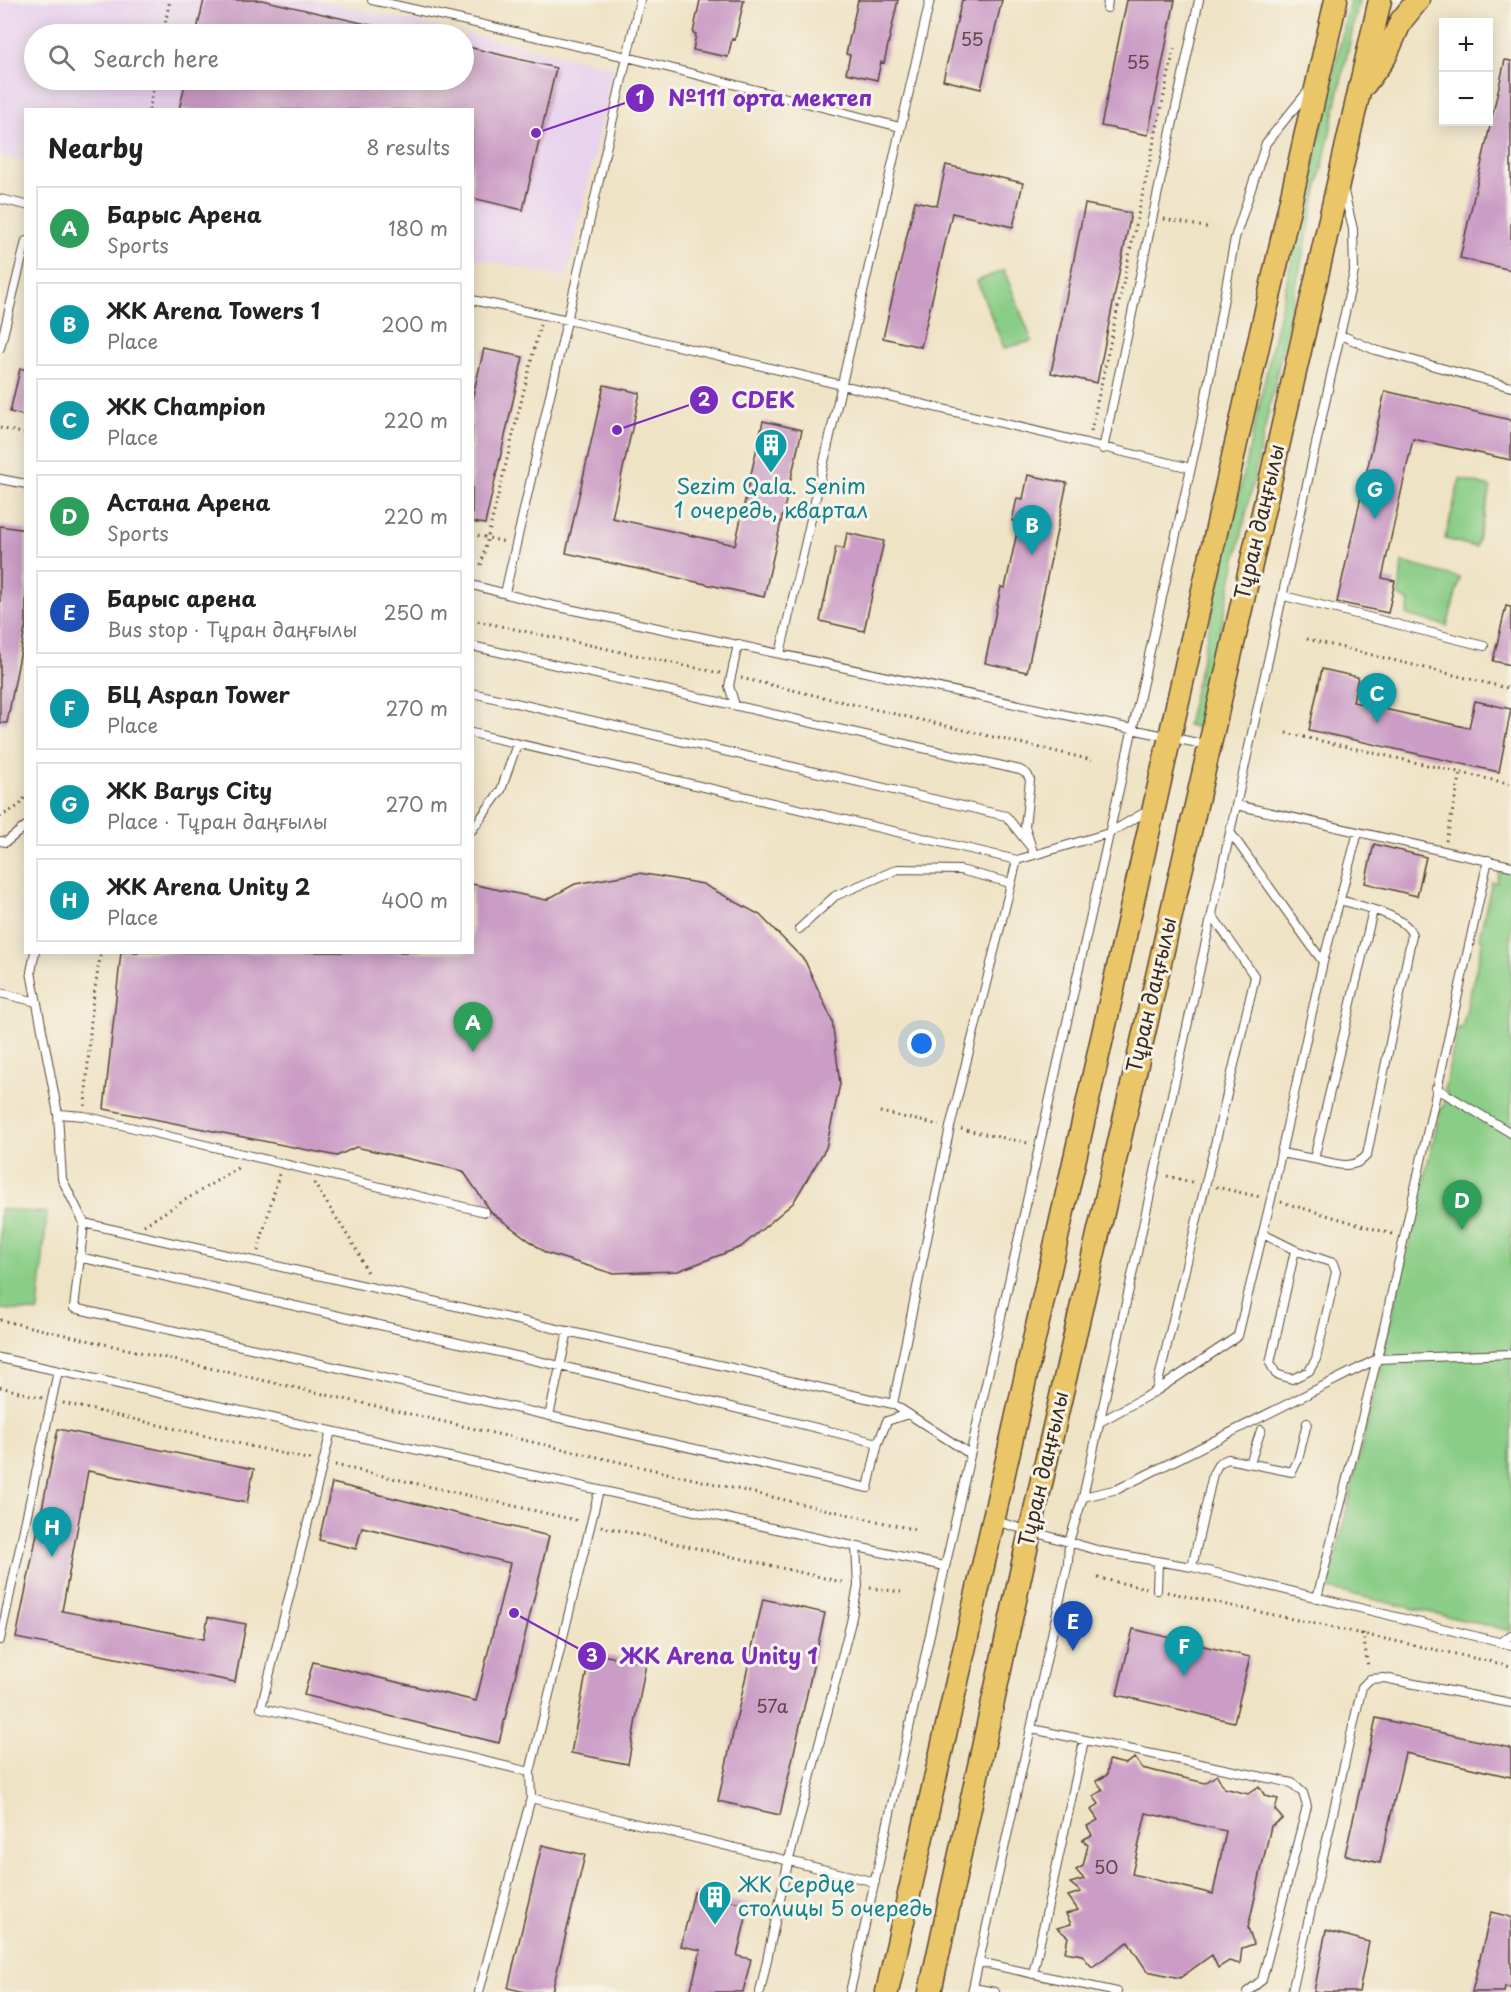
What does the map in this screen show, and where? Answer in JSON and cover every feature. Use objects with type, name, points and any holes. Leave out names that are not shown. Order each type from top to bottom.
[{"type":"main road","name":"Тұран даңғылы","points":[[930,1992],[1031,1530],[1380,0]]},
{"type":"main road","points":[[1359,93],[1385,57],[1401,21],[1418,0]]},
{"type":"main road","name":"Тұран даңғылы","points":[[887,1992],[1318,78],[1332,5]]},
{"type":"lane","points":[[372,0],[627,57],[900,127]]},
{"type":"lane","points":[[504,593],[640,0]]},
{"type":"lane","points":[[780,654],[930,0]]},
{"type":"lane","points":[[1103,449],[1199,0]]},
{"type":"lane","points":[[850,1992],[1191,468],[1235,238],[1266,143],[1318,78]]},
{"type":"lane","points":[[995,1992],[973,1990],[1068,1563],[1069,1542],[1083,1497],[1100,1422],[1354,272],[1353,229],[1341,176]]},
{"type":"lane","points":[[0,199],[24,205]]},
{"type":"lane","points":[[0,348],[24,249]]},
{"type":"lane","points":[[474,300],[568,320],[1103,449],[1191,468]]},
{"type":"lane","points":[[1341,335],[1375,350],[1511,387]]},
{"type":"lane","points":[[0,479],[24,484]]},
{"type":"lane","points":[[474,586],[1029,709],[1209,746]]},
{"type":"lane","points":[[1284,596],[1484,646]]},
{"type":"lane","points":[[735,705],[729,686],[738,644]]},
{"type":"lane","points":[[474,646],[1020,770],[1027,774],[1030,780],[1024,817],[1034,852]]},
{"type":"lane","points":[[474,693],[1006,816],[1034,852]]},
{"type":"lane","points":[[474,733],[1017,860],[1034,852],[1109,833],[1154,807]]},
{"type":"lane","points":[[474,827],[501,790],[517,744]]},
{"type":"lane","points":[[1236,804],[1511,866]]},
{"type":"lane","points":[[0,841],[6,842],[24,828]]},
{"type":"lane","points":[[1230,832],[1323,962]]},
{"type":"lane","points":[[1100,1422],[1156,1391],[1238,1336],[1271,1199],[1323,962],[1358,832]]},
{"type":"lane","points":[[893,1404],[950,1127],[1017,860]]},
{"type":"lane","points":[[1317,1598],[1377,1359],[1488,860]]},
{"type":"lane","points":[[800,929],[834,896],[898,869],[960,870],[1011,883]]},
{"type":"lane","points":[[1281,1153],[1351,1166],[1361,1163],[1367,1155],[1412,935],[1410,927],[1404,921],[1340,900]]},
{"type":"lane","points":[[1314,1159],[1373,910]]},
{"type":"lane","points":[[1156,1391],[1256,977],[1212,915]]},
{"type":"lane","points":[[35,954],[31,972],[58,1114],[63,1179],[84,1223],[74,1308],[868,1488],[878,1443],[887,1421],[909,1414]]},
{"type":"lane","points":[[0,993],[37,1002]]},
{"type":"lane","points":[[1436,1088],[1511,1133]]},
{"type":"lane","points":[[58,1114],[84,1116],[485,1212]]},
{"type":"lane","points":[[84,1223],[893,1404],[970,1454]]},
{"type":"lane","points":[[1263,1234],[1295,1250],[1333,1263],[1336,1272],[1316,1359],[1309,1371],[1292,1379],[1276,1374],[1270,1363],[1295,1250]]},
{"type":"lane","points":[[79,1257],[559,1366],[878,1443]]},
{"type":"lane","points":[[549,1416],[568,1331]]},
{"type":"lane","points":[[1083,1497],[1118,1489],[1377,1359],[1511,1354]]},
{"type":"lane","points":[[0,1358],[944,1566]]},
{"type":"lane","points":[[0,1640],[58,1371]]},
{"type":"lane","points":[[1192,1567],[1213,1474],[1219,1463],[1228,1459],[1292,1472],[1298,1460],[1307,1423]]},
{"type":"lane","points":[[1250,1463],[1261,1430]]},
{"type":"lane","points":[[331,1431],[261,1708],[530,1772]]},
{"type":"lane","points":[[479,1992],[531,1798],[530,1772],[599,1490]]},
{"type":"lane","points":[[993,1520],[1069,1542],[1158,1563],[1192,1567],[1511,1646]]},
{"type":"lane","points":[[760,1992],[788,1863],[851,1623],[858,1586],[856,1547]]},
{"type":"lane","points":[[1157,1590],[1158,1563]]},
{"type":"lane","points":[[1500,1643],[1511,1635]]},
{"type":"lane","points":[[1292,1992],[1362,1688],[1370,1679],[1384,1678],[1511,1703]]},
{"type":"lane","points":[[1032,1729],[1292,1783],[1303,1793],[1306,1806],[1262,1980],[1246,1992]]},
{"type":"lane","points":[[1033,1974],[1084,1741]]},
{"type":"lane","points":[[531,1798],[788,1863],[874,1882]]},
{"type":"lane","points":[[979,1962],[1117,1992]]},
{"type":"path","points":[[165,24],[170,0]]},
{"type":"path","points":[[1088,445],[1178,34]]},
{"type":"path","points":[[149,108],[153,90]]},
{"type":"path","points":[[1139,214],[1210,228]]},
{"type":"path","points":[[481,565],[543,315]]},
{"type":"path","points":[[0,428],[24,434]]},
{"type":"path","points":[[474,535],[516,544]]},
{"type":"path","points":[[474,620],[731,676],[1092,760]]},
{"type":"path","points":[[1307,639],[1511,689]]},
{"type":"path","points":[[1286,733],[1511,784]]},
{"type":"path","points":[[1444,851],[1461,773]]},
{"type":"path","points":[[0,817],[20,805],[24,799]]},
{"type":"path","points":[[84,1116],[92,1006],[101,954]]},
{"type":"path","points":[[131,1233],[255,1157]]},
{"type":"path","points":[[255,1261],[282,1163]]},
{"type":"path","points":[[305,1169],[358,1252],[374,1288]]},
{"type":"path","points":[[1154,1173],[1271,1199],[1403,1237]]},
{"type":"path","points":[[0,1320],[916,1530]]},
{"type":"path","points":[[0,1387],[858,1586],[901,1592]]},
{"type":"path","points":[[1098,1578],[1511,1666]]},
{"type":"path","points":[[1363,1633],[1370,1679]]},
{"type":"shaded area","points":[[0,0],[317,0],[423,24],[24,24],[24,90],[474,90],[474,35],[614,67],[567,278],[474,257],[474,108],[24,108],[24,161],[0,156]]},
{"type":"green space","points":[[1350,0],[1359,0],[1199,728],[1187,725]]},
{"type":"green space","points":[[1004,270],[1032,341],[1004,348],[977,281]]},
{"type":"green space","points":[[1460,479],[1491,487],[1476,547],[1445,539]]},
{"type":"green space","points":[[1402,562],[1460,578],[1447,626],[1407,615],[1410,602],[1399,596]]},
{"type":"green space","points":[[1500,869],[1511,872],[1511,1631],[1328,1589],[1441,1107],[1443,1108],[1447,1092],[1444,1090],[1458,1028],[1462,1028],[1483,940],[1479,938],[1492,882],[1497,883]]},
{"type":"green space","points":[[0,1209],[47,1213],[38,1312],[0,1309]]},
{"type":"building","points":[[204,0],[262,0],[366,24],[198,24]]},
{"type":"building","points":[[700,0],[744,0],[735,40],[732,39],[728,57],[693,50],[696,34],[693,33]]},
{"type":"building","points":[[858,0],[898,0],[884,63],[881,62],[877,80],[846,73],[850,55],[846,54]]},
{"type":"building","points":[[962,0],[1002,0],[981,89],[943,80]]},
{"type":"building","points":[[1127,0],[1175,0],[1148,135],[1101,126]]},
{"type":"building","points":[[474,48],[556,68],[523,210],[474,198],[474,108],[179,108],[184,90],[474,90]]},
{"type":"building","points":[[1505,60],[1511,61],[1511,270],[1460,258],[1490,126],[1493,126],[1493,113]]},
{"type":"building","points":[[946,165],[1023,183],[1013,227],[952,213],[921,347],[883,338],[915,201],[937,206]]},
{"type":"building","points":[[1085,204],[1131,213],[1097,383],[1051,373]]},
{"type":"building","points":[[484,349],[523,357],[485,524],[474,522],[474,391]]},
{"type":"building","points":[[20,369],[24,369],[24,416],[10,412]]},
{"type":"building","name":"Sezim Qala. Senim 1 очередь, квартал","points":[[604,385],[640,393],[612,518],[735,545],[763,421],[802,430],[764,597],[566,553]]},
{"type":"building","points":[[1385,391],[1511,420],[1511,460],[1413,439],[1382,578],[1395,581],[1388,613],[1337,602]]},
{"type":"building","points":[[1028,475],[1067,483],[1027,672],[985,663],[1001,587],[1005,588],[1019,523],[1012,521],[1017,498],[1023,499]]},
{"type":"building","points":[[0,526],[24,530],[24,634],[7,723],[0,723]]},
{"type":"building","points":[[847,533],[884,541],[864,631],[820,621],[836,547],[844,549]]},
{"type":"building","points":[[1506,606],[1511,607],[1511,665],[1493,661]]},
{"type":"building","points":[[1322,669],[1358,677],[1353,702],[1469,728],[1475,701],[1511,709],[1499,772],[1309,730]]},
{"type":"building","points":[[1374,844],[1426,857],[1417,896],[1365,883]]},
{"type":"building","points":[[639,873],[703,884],[760,915],[805,961],[832,1020],[840,1084],[826,1148],[793,1203],[741,1247],[678,1271],[611,1273],[546,1253],[492,1213],[463,1171],[356,1147],[337,1156],[104,1109],[121,954],[474,954],[474,884],[546,900],[575,884]]},
{"type":"building","points":[[58,1429],[254,1469],[247,1503],[88,1471],[62,1611],[204,1639],[208,1617],[246,1624],[235,1682],[16,1638]]},
{"type":"building","points":[[332,1483],[549,1536],[499,1743],[304,1695],[313,1662],[476,1701],[510,1563],[362,1527],[356,1549],[319,1540]]},
{"type":"building","points":[[763,1599],[825,1613],[780,1815],[718,1801]]},
{"type":"building","points":[[1133,1629],[1250,1657],[1234,1722],[1117,1695]]},
{"type":"building","points":[[590,1653],[646,1663],[628,1764],[571,1753]]},
{"type":"building","points":[[1376,1718],[1511,1748],[1511,1777],[1405,1753],[1380,1863],[1345,1855]]},
{"type":"building","points":[[1135,1758],[1142,1768],[1205,1783],[1217,1775],[1224,1788],[1248,1794],[1259,1786],[1265,1796],[1278,1799],[1275,1810],[1283,1819],[1271,1826],[1248,1928],[1254,1944],[1242,1948],[1240,1964],[1229,1961],[1218,1968],[1212,1955],[1180,1978],[1147,1971],[1128,1942],[1092,1967],[1082,1955],[1065,1952],[1068,1937],[1057,1928],[1071,1924],[1066,1914],[1078,1910],[1068,1896],[1081,1892],[1070,1883],[1084,1879],[1076,1870],[1083,1866],[1088,1845],[1082,1840],[1092,1835],[1087,1826],[1098,1820],[1091,1810],[1099,1804],[1093,1796],[1103,1790],[1096,1781],[1107,1775],[1109,1760],[1125,1764]],"holes":[[[1146,1813],[1226,1831],[1213,1894],[1132,1874]]]},
{"type":"building","points":[[542,1845],[585,1855],[552,1992],[525,1992],[508,1988]]},
{"type":"building","name":"ЖК Сердце столицы 5 очередь","points":[[694,1892],[749,1905],[737,1956],[751,1959],[743,1992],[690,1992],[701,1950],[681,1946]]},
{"type":"building","points":[[1491,1912],[1511,1917],[1511,1988],[1505,1986],[1504,1992],[1472,1992]]},
{"type":"building","points":[[1326,1930],[1369,1942],[1359,1992],[1314,1992]]},
{"type":"place","name":"№111 орта мектеп","points":[[536,133]]},
{"type":"place","name":"CDEK","points":[[617,430]]},
{"type":"place","name":"Sezim Qala. Senim 1 очередь, квартал","points":[[771,474]]},
{"type":"place","name":"ЖК Barys City","points":[[1375,519]]},
{"type":"place","name":"ЖК Arena Towers 1","points":[[1032,555]]},
{"type":"place","name":"ЖК Champion","points":[[1377,723]]},
{"type":"place","name":"Барыс Арена","points":[[473,1052]]},
{"type":"place","name":"Астана Арена","points":[[1462,1230]]},
{"type":"place","name":"ЖК Arena Unity 2","points":[[52,1557]]},
{"type":"place","name":"ЖК Arena Unity 1","points":[[514,1613]]},
{"type":"place","name":"Барыс арена","points":[[1073,1651]]},
{"type":"place","name":"БЦ Aspan Tower","points":[[1184,1676]]},
{"type":"place","name":"ЖК Сердце столицы 5 очередь","points":[[715,1926]]}]
